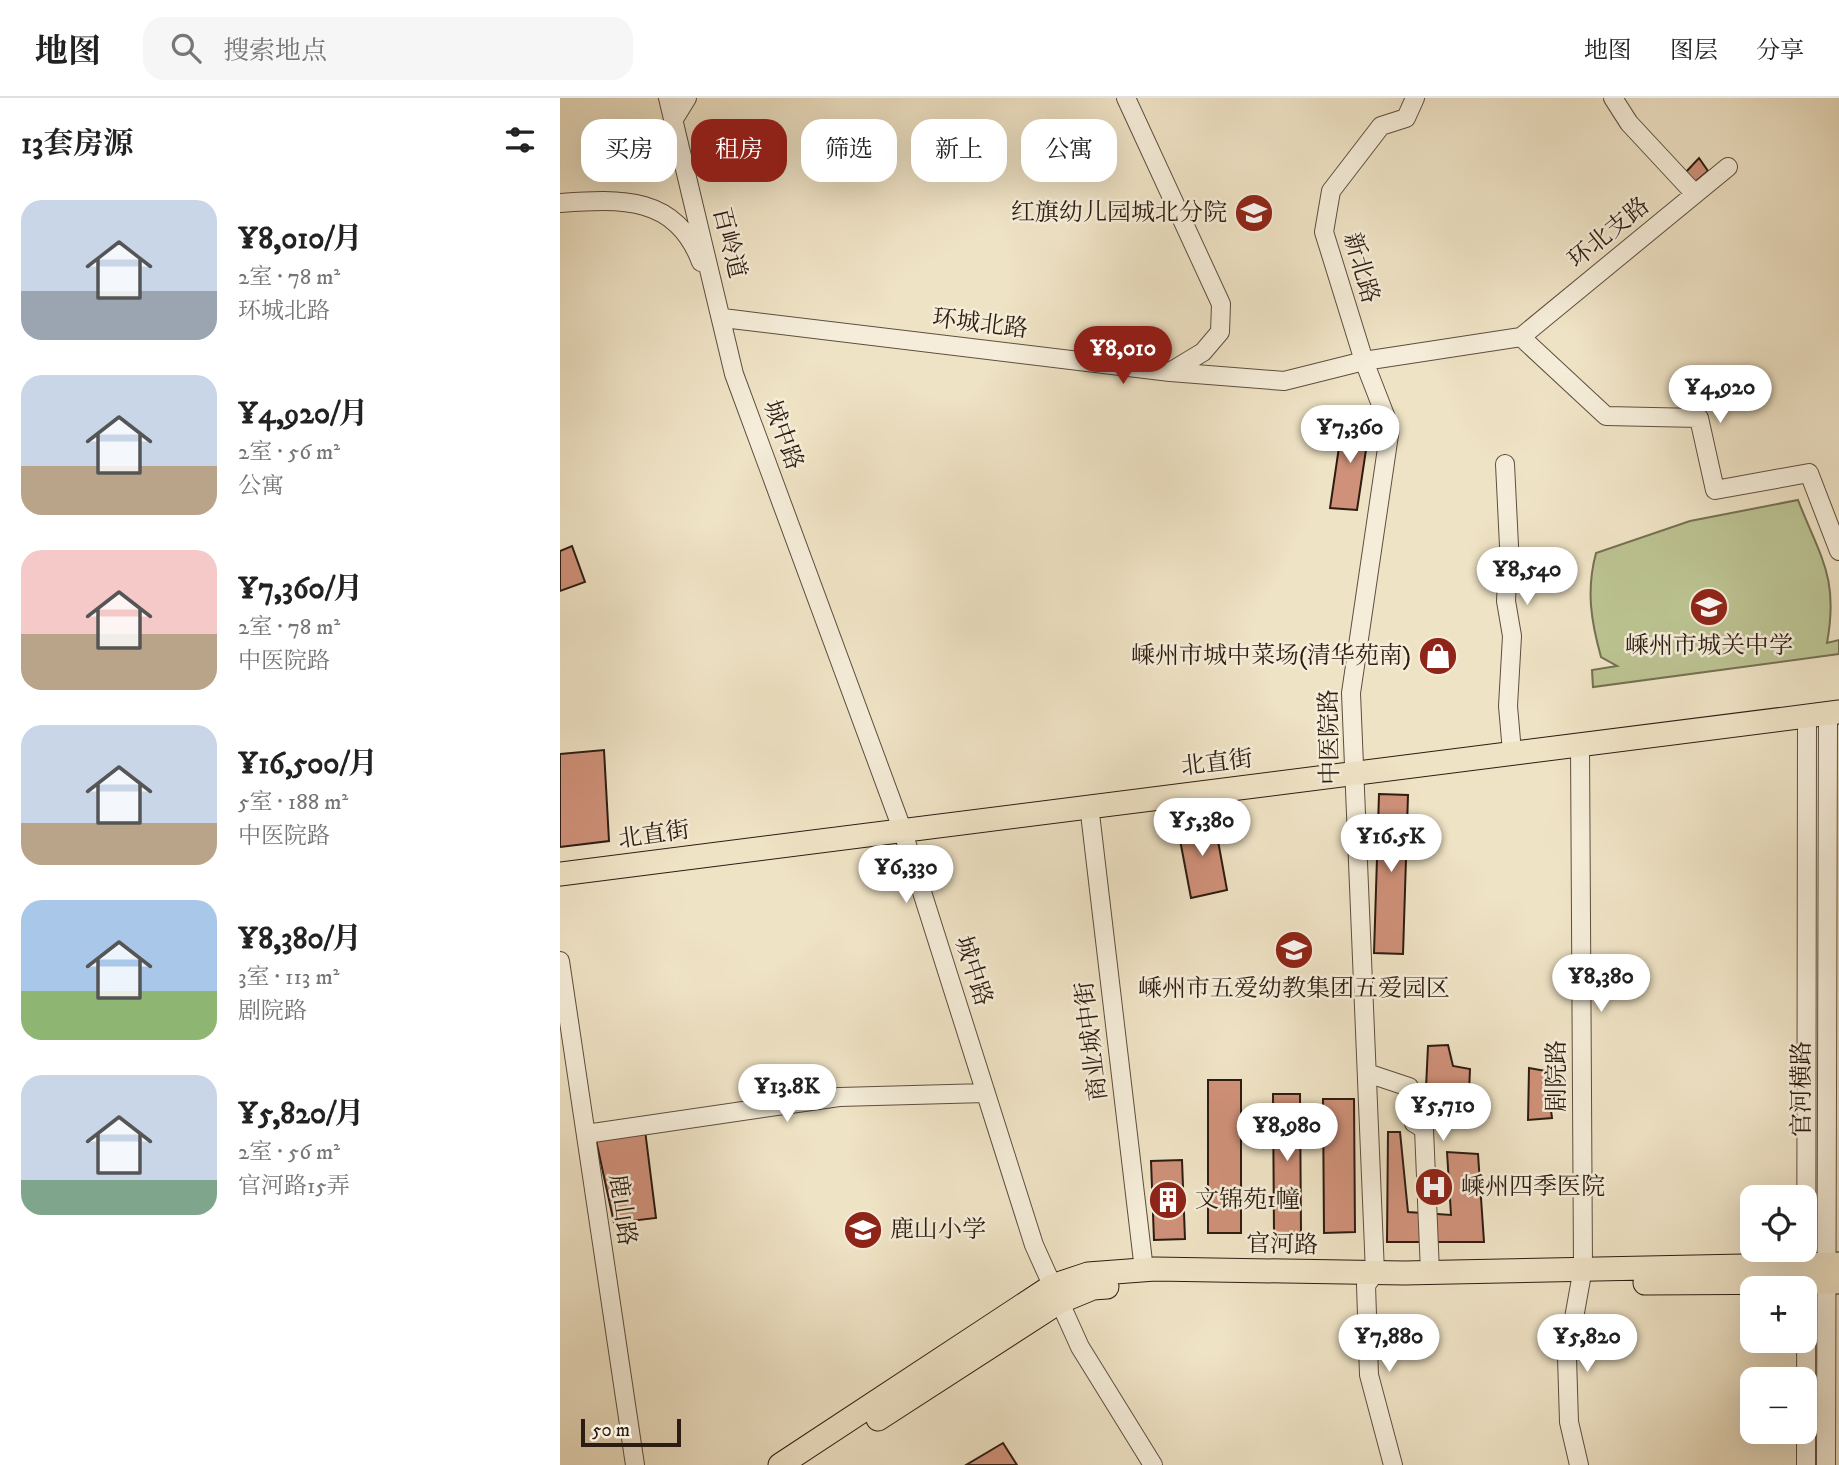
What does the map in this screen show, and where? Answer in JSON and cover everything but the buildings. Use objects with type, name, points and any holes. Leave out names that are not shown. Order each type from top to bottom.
[{"type":"main road","name":"北直街","points":[[560,874],[1825,714]]},
{"type":"main road","name":"官河路","points":[[780,1465],[1088,1274],[1144,1270],[1371,1279],[1430,1272],[1582,1276]]},
{"type":"main road","name":"官河路","points":[[808,1465],[1055,1294],[1155,1282],[1824,1273]]},
{"type":"street","name":"百岭道","points":[[668,98],[674,119]]},
{"type":"street","points":[[674,119],[687,98]]},
{"type":"street","points":[[1126,98],[1221,304],[1220,332],[1203,352],[1170,372]]},
{"type":"street","name":"新北路","points":[[1364,361],[1324,232],[1331,191],[1381,126],[1406,118],[1415,98]]},
{"type":"street","points":[[1614,98],[1629,123],[1695,194]]},
{"type":"street","name":"百岭道","points":[[677,131],[723,318]]},
{"type":"street","name":"环北支路","points":[[1521,337],[1728,166]]},
{"type":"street","points":[[560,203],[611,200],[643,203],[672,219],[695,245],[723,318]]},
{"type":"street","name":"环城北路","points":[[723,318],[1170,372],[1284,381],[1364,361],[1521,337]]},
{"type":"street","name":"城中路","points":[[723,318],[734,374],[902,829],[1034,1245],[1080,1347],[1153,1465]]},
{"type":"street","points":[[1521,337],[1606,416],[1699,418],[1715,490],[1810,473],[1839,551]]},
{"type":"street","name":"中医院路","points":[[1364,361],[1390,428],[1351,693],[1367,1073],[1371,1279],[1369,1375],[1393,1465]]},
{"type":"street","points":[[1504,464],[1509,546],[1506,601],[1512,636],[1508,706],[1512,752]]},
{"type":"street","name":"官河横路","points":[[1806,1465],[1824,1273],[1833,807],[1825,714]]},
{"type":"street","name":"官河横路","points":[[1825,714],[1826,1465]]},
{"type":"street","name":"剧院路","points":[[1579,1465],[1569,1422],[1567,1357],[1582,1276],[1580,744]]},
{"type":"street","name":"商业城中街","points":[[1089,805],[1144,1270]]},
{"type":"street","name":"鹿山路","points":[[560,961],[635,1465]]},
{"type":"street","points":[[1367,1073],[1409,1087],[1414,1123],[1424,1129],[1430,1272]]},
{"type":"street","points":[[586,1134],[839,1097],[986,1093]]},
{"type":"green space","name":"嵊州市城关中学","points":[[1798,500],[1820,553],[1829,584],[1831,601],[1827,643],[1839,640],[1839,654],[1593,687],[1592,670],[1617,666],[1601,657],[1595,631],[1591,580],[1596,553],[1690,521]]},
{"type":"place","name":"红旗幼儿园城北分院","points":[[1254,213]]},
{"type":"place","name":"嵊州市城关中学","points":[[1709,607]]},
{"type":"place","name":"嵊州市城中菜场(清华苑南)","points":[[1438,656]]},
{"type":"place","name":"嵊州市五爱幼教集团五爱园区","points":[[1294,950]]},
{"type":"place","name":"嵊州四季医院","points":[[1434,1187]]},
{"type":"place","name":"文锦苑1幢","points":[[1168,1200]]},
{"type":"place","name":"鹿山小学","points":[[863,1230]]}]
